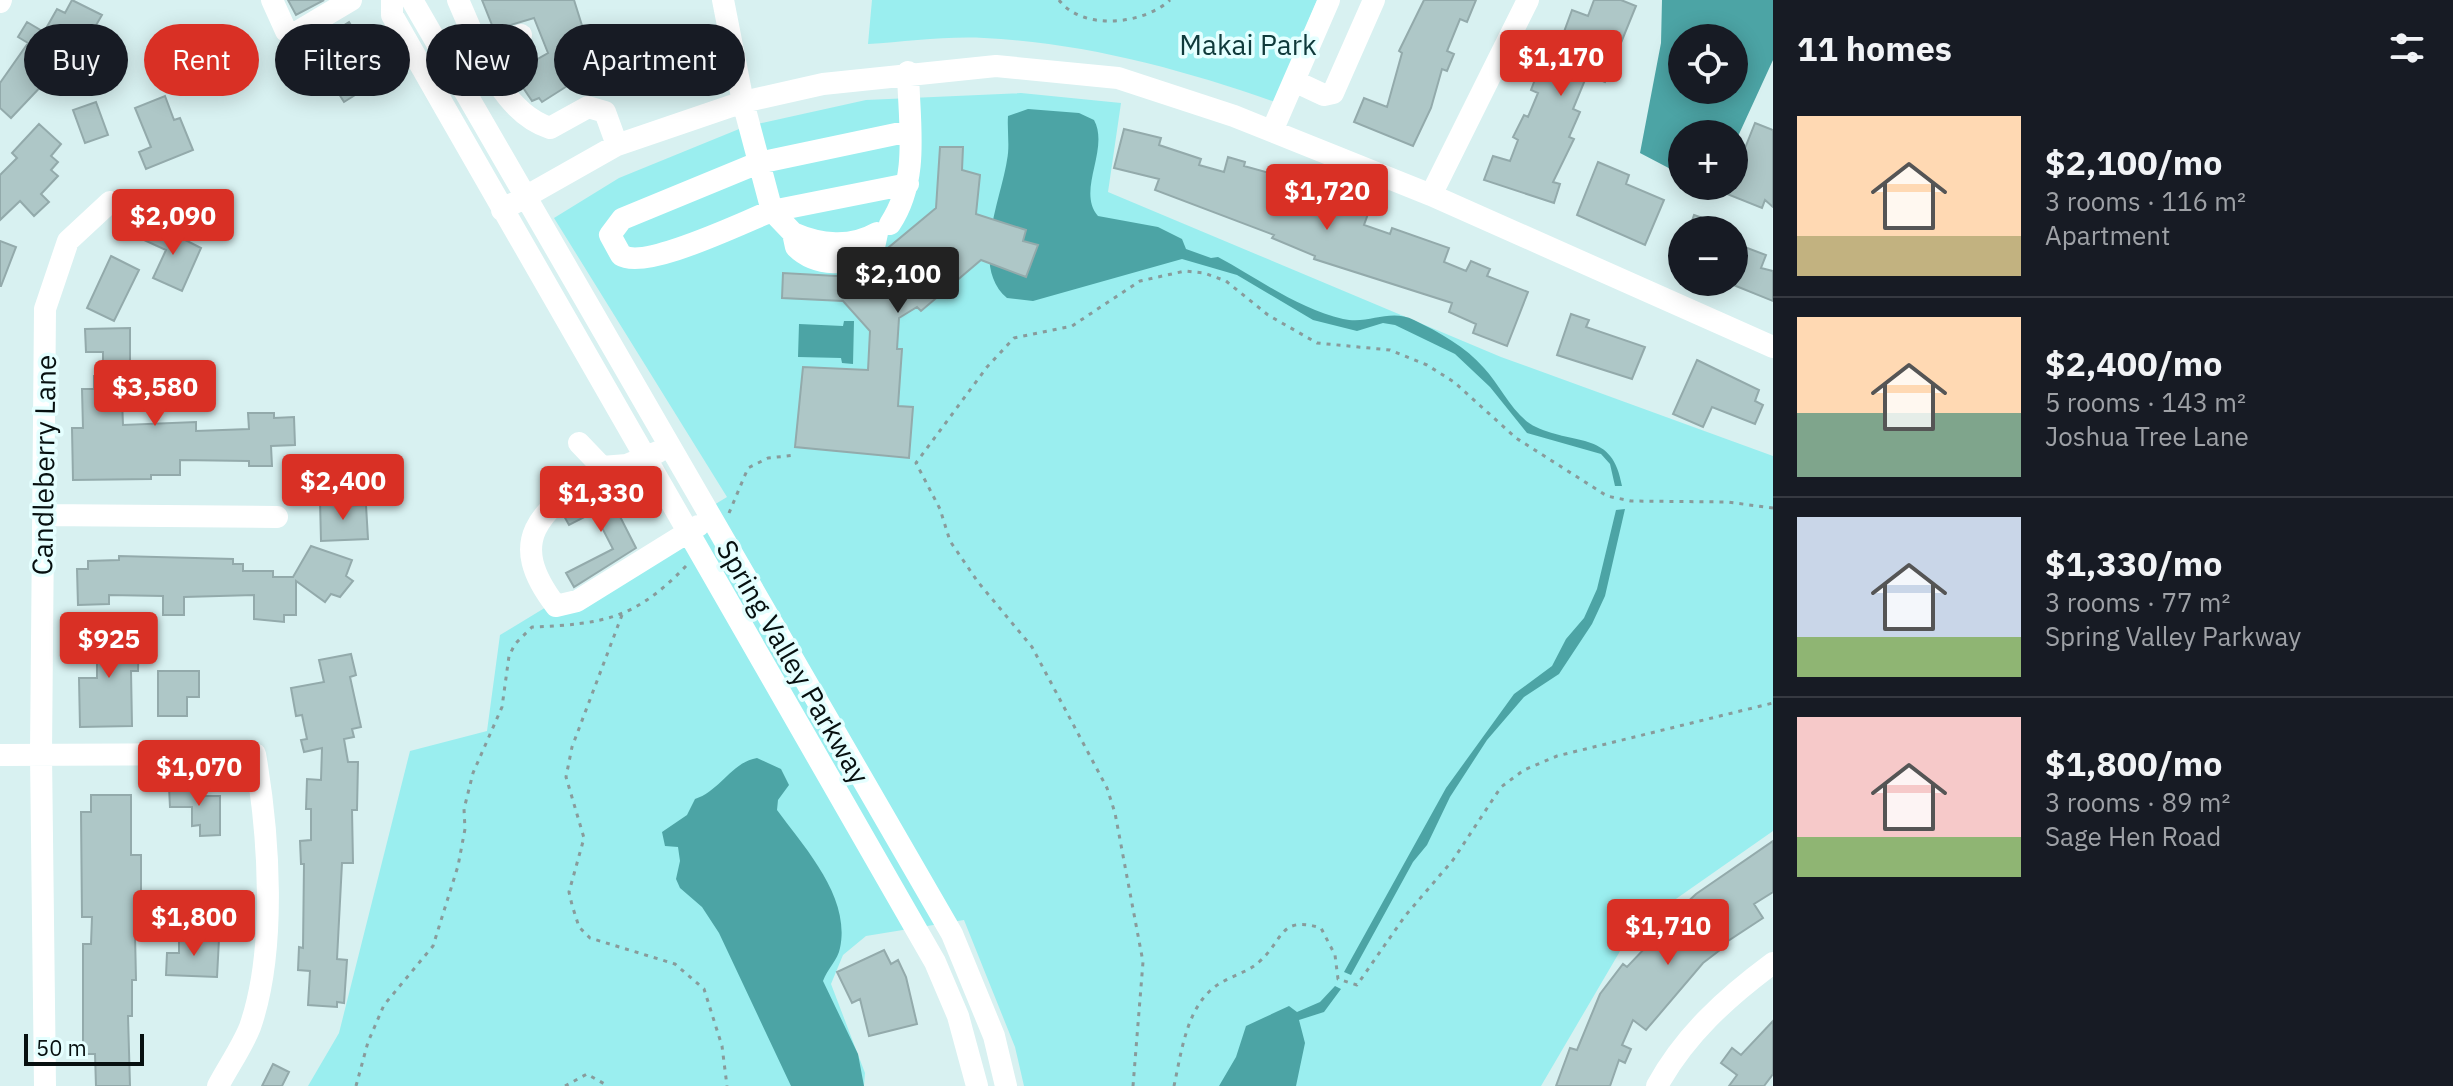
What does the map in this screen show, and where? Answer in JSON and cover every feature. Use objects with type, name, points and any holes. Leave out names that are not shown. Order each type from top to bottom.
[{"type":"street","points":[[272,0],[286,31],[294,34],[351,0]]},
{"type":"street","name":"Spring Valley Parkway","points":[[392,0],[392,15],[502,210],[935,962],[958,1016],[977,1086]]},
{"type":"street","points":[[458,0],[469,24]]},
{"type":"street","points":[[723,0],[743,102],[772,211],[793,233]]},
{"type":"street","points":[[1272,131],[1329,0]]},
{"type":"street","points":[[1294,81],[1324,95],[1333,93],[1374,0]]},
{"type":"street","points":[[1431,195],[1528,0]]},
{"type":"street","name":"Spring Valley Parkway","points":[[419,2],[525,197],[952,934],[994,1036],[1006,1086]]},
{"type":"street","points":[[502,210],[617,145],[743,102],[823,84],[908,72],[996,66],[1118,78],[1272,131],[1431,195],[1773,347]]},
{"type":"street","points":[[890,224],[906,196],[908,184],[908,72]]},
{"type":"street","points":[[510,96],[530,122],[550,128],[588,107],[605,112],[617,145]]},
{"type":"street","points":[[908,184],[772,211],[670,251],[636,260],[621,255],[610,235],[622,219],[758,163],[910,131]]},
{"type":"street","name":"Candleberry Lane","points":[[45,1086],[41,754],[45,309],[68,241],[110,202]]},
{"type":"street","points":[[579,443],[602,467]]},
{"type":"street","points":[[670,447],[627,465],[602,467],[556,501],[539,524],[528,552],[535,580],[556,606],[577,601],[694,542],[713,525]]},
{"type":"street","points":[[43,515],[277,517]]},
{"type":"street","points":[[0,755],[255,754],[265,814],[266,961],[249,1028],[218,1086]]},
{"type":"street","points":[[1657,1086],[1672,1058],[1729,995],[1773,963]]},
{"type":"path","points":[[1059,0],[1074,16],[1100,21],[1150,13],[1170,0]]},
{"type":"path","points":[[1133,1086],[1143,962],[1115,813],[1107,788],[1032,647],[978,582],[950,541],[940,509],[916,463],[987,367],[1014,338],[1072,326],[1140,281],[1185,271],[1204,273],[1226,281],[1268,315],[1317,343],[1390,350],[1427,365],[1461,388],[1516,438],[1607,496],[1631,501],[1727,502],[1773,508]]},
{"type":"path","points":[[713,525],[735,502],[748,468],[768,458],[796,455]]},
{"type":"path","points":[[356,1086],[368,1042],[384,1005],[433,946],[458,866],[465,829],[464,809],[473,773],[502,707],[509,656],[515,644],[532,627],[581,625],[623,614],[668,585],[694,542]]},
{"type":"path","points":[[623,614],[572,747],[566,777],[584,838],[569,892],[579,927],[590,938],[675,964],[704,989],[722,1046],[727,1086]]},
{"type":"path","points":[[1174,1086],[1195,1010],[1212,989],[1260,962],[1289,927],[1302,922],[1321,928],[1335,955],[1338,979],[1357,985],[1405,916],[1453,860],[1501,787],[1524,770],[1557,756],[1773,703]]},
{"type":"path","points":[[565,1086],[587,1074],[608,1086]]},
{"type":"green space","name":"Makai Park","points":[[872,0],[1317,0],[1275,102],[1168,69],[1058,45],[969,38],[868,44]]},
{"type":"green space","points":[[1021,93],[1121,103],[1108,192],[1501,357],[1773,456],[1773,831],[1633,929],[1541,1086],[1024,1086],[1015,1047],[964,920],[866,936],[843,955],[831,984],[865,1073],[864,1086],[308,1086],[339,1033],[410,751],[487,731],[500,635],[727,497],[554,218],[619,178],[744,127],[866,100]]},
{"type":"shaded area","points":[[1662,0],[1773,0],[1773,60],[1745,120],[1668,120],[1668,168],[1640,153],[1661,43]]},
{"type":"shaded area","points":[[1028,109],[1079,113],[1094,120],[1098,144],[1090,195],[1098,216],[1158,227],[1182,239],[1186,249],[1211,258],[1218,257],[1294,301],[1327,314],[1352,320],[1405,317],[1423,325],[1477,360],[1528,422],[1551,433],[1602,448],[1611,456],[1622,486],[1615,486],[1610,464],[1601,454],[1527,433],[1490,387],[1455,354],[1395,325],[1383,323],[1357,331],[1313,320],[1237,275],[1182,259],[1033,301],[1007,298],[996,285],[991,269],[991,232],[1008,155],[1008,116]]},
{"type":"shaded area","points":[[844,321],[854,321],[853,364],[842,363],[841,358],[798,357],[799,324],[843,326]]},
{"type":"shaded area","points":[[1625,509],[1605,596],[1592,624],[1559,674],[1524,697],[1487,740],[1450,797],[1427,845],[1413,862],[1351,975],[1344,972],[1446,788],[1514,694],[1552,666],[1566,639],[1584,618],[1597,589],[1616,510]]},
{"type":"shaded area","points":[[757,758],[781,769],[789,785],[778,800],[777,810],[812,856],[839,910],[842,929],[840,948],[823,981],[858,1054],[864,1086],[791,1086],[719,933],[702,907],[680,888],[676,879],[680,861],[678,847],[665,846],[662,832],[687,815],[695,799],[712,790],[740,765]]},
{"type":"shaded area","points":[[1335,986],[1341,989],[1324,1012],[1299,1020],[1305,1043],[1296,1086],[1219,1086],[1236,1057],[1246,1026],[1289,1006],[1297,1012],[1320,1002]]},
{"type":"building","points":[[72,0],[102,15],[97,24],[49,24],[57,9],[65,13]]},
{"type":"building","points":[[288,0],[324,0],[296,15]]},
{"type":"building","points":[[482,0],[574,0],[582,24],[554,24],[554,94],[542,102],[539,98],[532,101],[529,96],[538,96],[538,59],[548,53],[534,18],[514,24],[492,24]]},
{"type":"building","points":[[1424,0],[1476,0],[1467,22],[1460,19],[1447,51],[1454,54],[1447,71],[1442,69],[1431,108],[1413,146],[1354,122],[1364,98],[1387,107],[1402,53],[1399,51]]},
{"type":"building","points":[[1594,0],[1621,0],[1636,6],[1605,82],[1587,75],[1573,109],[1580,112],[1569,137],[1574,139],[1553,182],[1560,184],[1554,203],[1484,180],[1493,156],[1510,161],[1518,140],[1513,137],[1524,115],[1528,117],[1538,93],[1531,90],[1546,51],[1542,49],[1547,35],[1561,40],[1572,10],[1588,16]]},
{"type":"building","points":[[24,27],[24,41],[18,37]]},
{"type":"building","points":[[24,49],[24,96],[32,96],[11,118],[0,108],[0,83]]},
{"type":"building","points":[[165,96],[174,120],[180,118],[193,150],[146,169],[139,152],[151,147],[135,108]]},
{"type":"building","points":[[340,96],[354,96],[344,102]]},
{"type":"building","points":[[96,102],[108,135],[85,143],[73,110]]},
{"type":"building","points":[[1755,123],[1773,130],[1773,207],[1765,200],[1762,208],[1742,200],[1748,200],[1748,141]]},
{"type":"building","points":[[39,124],[61,144],[51,156],[58,162],[51,170],[58,176],[41,194],[49,202],[34,216],[20,201],[0,220],[0,175],[17,158],[12,153]]},
{"type":"building","points":[[1124,129],[1161,138],[1159,145],[1201,159],[1199,165],[1224,172],[1228,157],[1245,162],[1244,166],[1287,178],[1286,181],[1315,193],[1313,198],[1368,214],[1364,225],[1390,234],[1392,228],[1449,248],[1444,262],[1466,271],[1471,261],[1490,269],[1487,276],[1528,292],[1507,346],[1473,333],[1476,324],[1449,312],[1452,303],[1314,259],[1315,256],[1272,238],[1274,235],[1155,190],[1159,179],[1114,168]]},
{"type":"building","points":[[940,147],[963,147],[962,170],[980,175],[976,214],[1026,230],[1023,241],[1038,245],[1026,277],[981,260],[921,311],[917,307],[899,318],[897,349],[902,349],[898,406],[913,407],[909,458],[795,447],[803,367],[868,370],[870,331],[843,301],[782,298],[783,273],[854,277],[880,264],[888,248],[936,208]]},
{"type":"building","points":[[1598,162],[1629,175],[1626,184],[1664,200],[1645,245],[1577,215]]},
{"type":"building","points":[[152,223],[201,248],[182,291],[153,278],[166,250],[144,240]]},
{"type":"building","points":[[0,241],[16,247],[1,286],[0,286]]},
{"type":"building","points":[[1748,248],[1766,255],[1761,268],[1773,271],[1773,301],[1748,291]]},
{"type":"building","points":[[111,256],[139,270],[114,321],[87,308]]},
{"type":"building","points":[[1571,314],[1589,320],[1586,327],[1645,347],[1632,379],[1557,355]]},
{"type":"building","points":[[130,328],[130,400],[122,400],[123,425],[196,422],[196,431],[249,429],[248,413],[274,413],[274,418],[294,417],[295,445],[271,446],[272,466],[249,466],[249,461],[180,460],[180,475],[151,475],[151,479],[73,480],[72,428],[83,428],[82,389],[94,389],[94,376],[103,376],[103,352],[86,352],[85,329]]},
{"type":"building","points":[[1697,360],[1759,390],[1755,401],[1763,405],[1755,424],[1712,407],[1703,427],[1673,414]]},
{"type":"building","points":[[605,487],[636,548],[574,587],[566,573],[613,549],[594,512],[569,525],[564,516],[584,498]]},
{"type":"building","points":[[336,499],[336,506],[366,505],[368,539],[321,541],[320,500]]},
{"type":"building","points":[[311,546],[352,560],[346,576],[353,581],[340,597],[331,594],[325,602],[296,581],[296,615],[284,615],[284,622],[254,619],[254,595],[184,597],[184,615],[163,615],[163,596],[109,595],[109,604],[78,605],[77,569],[88,569],[88,561],[119,560],[119,556],[233,559],[233,564],[243,564],[243,571],[273,571],[273,577],[293,577]]},
{"type":"building","points":[[81,633],[139,635],[138,671],[131,671],[132,726],[80,727],[79,678],[97,678],[97,654],[80,653]]},
{"type":"building","points":[[351,654],[356,675],[350,677],[361,727],[352,729],[354,737],[344,739],[348,762],[358,762],[357,810],[352,810],[353,863],[342,863],[337,959],[347,960],[344,1003],[337,1002],[337,1007],[308,1005],[310,971],[298,970],[299,947],[303,948],[304,864],[301,864],[300,841],[311,840],[311,809],[306,809],[307,779],[321,780],[322,748],[304,752],[301,740],[307,739],[302,715],[296,716],[291,688],[324,682],[319,660]]},
{"type":"building","points":[[158,671],[199,671],[199,697],[187,697],[187,716],[158,716]]},
{"type":"building","points":[[169,787],[204,787],[204,796],[220,796],[220,835],[200,836],[200,825],[192,826],[192,807],[170,807]]},
{"type":"building","points":[[91,795],[131,795],[131,855],[141,855],[141,934],[135,934],[136,980],[132,980],[132,1016],[128,1016],[130,1086],[96,1086],[95,1054],[83,1054],[83,944],[91,944],[92,917],[82,917],[81,812],[91,812]]},
{"type":"building","points":[[1773,841],[1773,892],[1754,904],[1763,918],[1722,945],[1724,947],[1703,963],[1646,1030],[1633,1020],[1622,1045],[1631,1049],[1625,1063],[1619,1060],[1610,1086],[1556,1086],[1570,1048],[1577,1050],[1600,994],[1623,964],[1627,967],[1668,924],[1666,922],[1696,894]]},
{"type":"building","points":[[179,938],[219,939],[217,977],[166,975],[167,953],[179,953]]},
{"type":"building","points":[[884,950],[891,964],[898,960],[906,977],[917,1024],[869,1036],[860,999],[852,1003],[837,972]]},
{"type":"building","points":[[1773,1021],[1773,1074],[1764,1086],[1729,1086],[1737,1075],[1721,1063],[1732,1048],[1741,1055]]},
{"type":"building","points":[[273,1064],[289,1072],[282,1086],[262,1086]]}]
